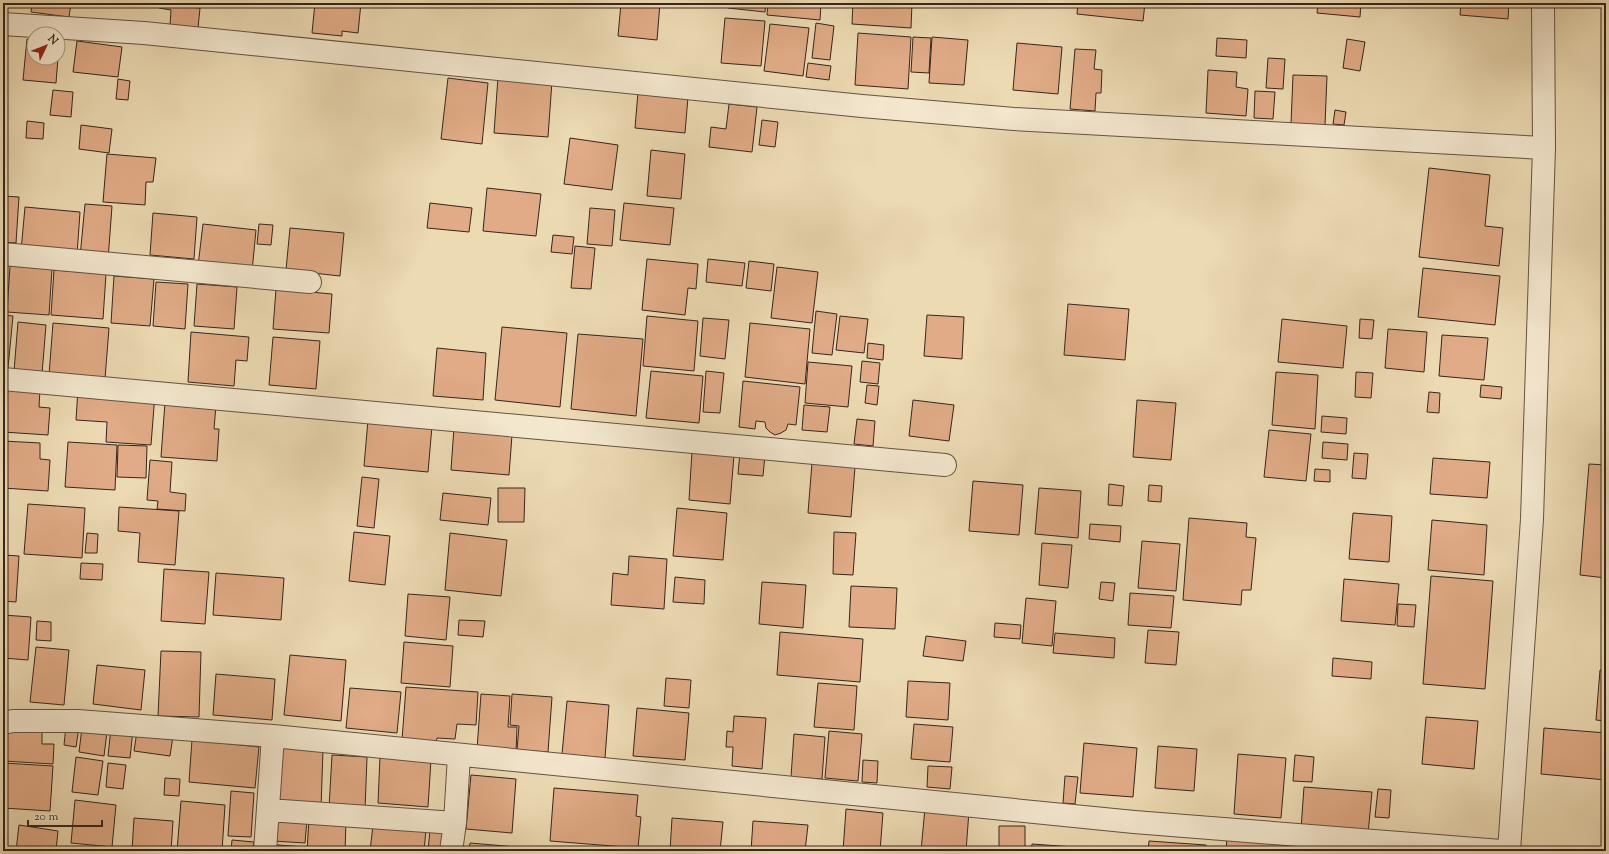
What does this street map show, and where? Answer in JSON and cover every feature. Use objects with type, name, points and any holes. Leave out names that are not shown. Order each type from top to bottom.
[{"type":"street","points":[[1509,851],[1532,519],[1544,148],[1543,3]]},
{"type":"street","points":[[3,24],[144,33],[1014,120],[1544,148]]},
{"type":"street","points":[[3,254],[310,282]]},
{"type":"street","points":[[3,379],[945,465]]},
{"type":"street","points":[[3,723],[13,721],[78,721],[273,736],[1134,822],[1501,851]]},
{"type":"street","points":[[265,851],[273,736]]},
{"type":"street","points":[[451,851],[455,823],[460,755]]},
{"type":"street","points":[[268,810],[455,823]]},
{"type":"building","points":[[32,3],[71,3],[69,17],[31,12]]},
{"type":"building","points":[[159,3],[187,3],[187,7],[200,8],[198,28],[170,25],[171,10],[159,8]]},
{"type":"building","points":[[315,3],[361,3],[358,33],[342,31],[342,36],[312,33]]},
{"type":"building","points":[[621,3],[660,3],[657,40],[618,36]]},
{"type":"building","points":[[729,3],[766,3],[765,12],[728,8]]},
{"type":"building","points":[[768,3],[821,3],[820,20],[767,15]]},
{"type":"building","points":[[853,3],[912,3],[911,28],[852,24]]},
{"type":"building","points":[[1078,3],[1145,3],[1143,21],[1077,14]]},
{"type":"building","points":[[1274,3],[1301,3],[1301,6]]},
{"type":"building","points":[[1318,3],[1361,3],[1360,17],[1317,13]]},
{"type":"building","points":[[1461,3],[1509,3],[1508,19],[1460,15]]},
{"type":"building","points":[[725,18],[765,21],[761,66],[721,63]]},
{"type":"building","points":[[816,23],[834,26],[830,60],[812,58]]},
{"type":"building","points":[[770,24],[809,28],[803,76],[764,71]]},
{"type":"building","points":[[858,33],[911,37],[908,89],[855,85]]},
{"type":"building","points":[[913,37],[931,38],[929,73],[911,72]]},
{"type":"building","points":[[932,37],[968,40],[964,85],[929,83]]},
{"type":"building","points":[[1217,38],[1247,40],[1246,58],[1216,56]]},
{"type":"building","points":[[1347,39],[1365,42],[1360,71],[1343,68]]},
{"type":"building","points":[[77,41],[122,47],[118,77],[73,72]]},
{"type":"building","points":[[1017,43],[1062,47],[1058,94],[1013,90]]},
{"type":"building","points":[[26,49],[26,66],[57,66],[56,83],[23,80]]},
{"type":"building","points":[[1075,49],[1096,50],[1094,69],[1102,70],[1101,93],[1096,93],[1095,111],[1070,109]]},
{"type":"building","points":[[1268,58],[1285,59],[1283,89],[1266,88]]},
{"type":"building","points":[[808,63],[831,66],[829,80],[806,77]]},
{"type":"building","points":[[1208,70],[1237,72],[1236,87],[1248,89],[1246,116],[1206,113]]},
{"type":"building","points":[[1293,75],[1327,76],[1325,125],[1291,124]]},
{"type":"building","points":[[498,77],[552,81],[548,137],[494,133]]},
{"type":"building","points":[[448,78],[488,83],[482,144],[441,139]]},
{"type":"building","points":[[118,79],[130,81],[128,100],[116,99]]},
{"type":"building","points":[[53,90],[73,92],[71,117],[50,115]]},
{"type":"building","points":[[1255,91],[1275,92],[1273,119],[1254,118]]},
{"type":"building","points":[[638,92],[688,97],[685,133],[635,128]]},
{"type":"building","points":[[729,104],[757,107],[752,152],[709,147],[711,127],[726,129]]},
{"type":"building","points":[[1335,110],[1346,112],[1344,125],[1333,124]]},
{"type":"building","points":[[762,120],[778,122],[775,147],[759,145]]},
{"type":"building","points":[[27,121],[44,123],[43,139],[26,138]]},
{"type":"building","points":[[81,125],[112,129],[109,153],[79,149]]},
{"type":"building","points":[[570,138],[618,145],[612,190],[564,184]]},
{"type":"building","points":[[651,150],[685,154],[681,199],[647,196]]},
{"type":"building","points":[[107,154],[156,158],[153,182],[146,182],[145,205],[103,202]]},
{"type":"building","points":[[1429,168],[1490,175],[1485,226],[1503,228],[1499,266],[1419,257]]},
{"type":"building","points":[[487,188],[541,194],[536,236],[483,231]]},
{"type":"building","points":[[3,196],[19,197],[16,243],[3,242]]},
{"type":"building","points":[[430,203],[472,208],[469,232],[427,228]]},
{"type":"building","points":[[624,203],[674,208],[670,245],[620,240]]},
{"type":"building","points":[[85,204],[112,206],[108,260],[80,257]]},
{"type":"building","points":[[25,207],[80,212],[77,255],[21,251]]},
{"type":"building","points":[[590,208],[615,210],[612,246],[587,244]]},
{"type":"building","points":[[153,213],[197,217],[194,259],[150,255]]},
{"type":"building","points":[[203,224],[256,230],[252,272],[198,266]]},
{"type":"building","points":[[259,224],[273,225],[271,245],[257,244]]},
{"type":"building","points":[[290,228],[344,233],[340,276],[286,270]]},
{"type":"building","points":[[553,235],[574,237],[572,254],[551,252]]},
{"type":"building","points":[[575,246],[595,248],[591,289],[571,288]]},
{"type":"building","points":[[647,259],[698,264],[696,289],[688,288],[685,315],[642,310]]},
{"type":"building","points":[[708,259],[745,263],[742,286],[706,282]]},
{"type":"building","points":[[749,261],[774,264],[771,291],[746,288]]},
{"type":"building","points":[[10,266],[52,269],[49,315],[7,312]]},
{"type":"building","points":[[777,267],[818,272],[812,323],[771,318]]},
{"type":"building","points":[[1423,268],[1500,276],[1495,325],[1418,317]]},
{"type":"building","points":[[54,270],[106,274],[103,319],[51,315]]},
{"type":"building","points":[[114,276],[154,279],[150,326],[111,323]]},
{"type":"building","points":[[156,282],[188,284],[185,329],[153,326]]},
{"type":"building","points":[[197,284],[237,287],[234,329],[194,326]]},
{"type":"building","points":[[276,289],[332,294],[329,333],[273,329]]},
{"type":"building","points":[[1068,304],[1129,309],[1125,360],[1064,355]]},
{"type":"building","points":[[816,311],[837,314],[832,355],[812,353]]},
{"type":"building","points":[[3,315],[13,316],[8,368],[3,368]]},
{"type":"building","points":[[927,315],[964,317],[962,359],[924,356]]},
{"type":"building","points":[[647,316],[698,321],[694,371],[643,366]]},
{"type":"building","points":[[840,316],[868,319],[864,353],[836,350]]},
{"type":"building","points":[[703,318],[729,320],[725,359],[700,356]]},
{"type":"building","points":[[1282,319],[1347,326],[1343,368],[1278,362]]},
{"type":"building","points":[[1360,319],[1374,320],[1372,339],[1359,338]]},
{"type":"building","points":[[18,322],[46,325],[42,374],[14,371]]},
{"type":"building","points":[[53,323],[109,328],[105,379],[49,375]]},
{"type":"building","points":[[750,323],[810,329],[805,384],[745,377]]},
{"type":"building","points":[[502,327],[567,333],[560,407],[495,400]]},
{"type":"building","points":[[1388,329],[1427,332],[1424,372],[1385,368]]},
{"type":"building","points":[[191,332],[249,337],[247,361],[236,360],[234,386],[188,382]]},
{"type":"building","points":[[578,334],[643,339],[636,416],[571,409]]},
{"type":"building","points":[[1442,335],[1488,338],[1484,380],[1439,376]]},
{"type":"building","points":[[273,337],[320,341],[316,389],[269,385]]},
{"type":"building","points":[[868,343],[884,345],[883,360],[867,358]]},
{"type":"building","points":[[437,348],[486,353],[483,400],[433,396]]},
{"type":"building","points":[[862,361],[880,363],[878,384],[860,382]]},
{"type":"building","points":[[808,362],[852,366],[848,407],[805,403]]},
{"type":"building","points":[[651,371],[703,376],[699,423],[646,418]]},
{"type":"building","points":[[706,371],[724,373],[720,413],[703,412]]},
{"type":"building","points":[[1276,372],[1318,375],[1315,429],[1272,425]]},
{"type":"building","points":[[1356,372],[1373,373],[1371,398],[1355,397]]},
{"type":"building","points":[[743,381],[800,387],[796,425],[788,424],[786,430],[775,435],[766,428],[765,422],[756,421],[755,429],[739,427]]},
{"type":"building","points":[[867,385],[879,386],[877,405],[865,403]]},
{"type":"building","points":[[1481,385],[1502,387],[1501,399],[1480,397]]},
{"type":"building","points":[[3,387],[40,389],[39,407],[50,408],[48,435],[3,432]]},
{"type":"building","points":[[78,389],[155,394],[151,445],[106,442],[107,422],[76,420]]},
{"type":"building","points":[[1429,392],[1440,393],[1439,413],[1427,412]]},
{"type":"building","points":[[913,400],[954,405],[949,441],[909,436]]},
{"type":"building","points":[[1137,400],[1176,403],[1171,460],[1133,457]]},
{"type":"building","points":[[165,402],[216,405],[214,429],[219,429],[217,461],[161,457]]},
{"type":"building","points":[[804,405],[830,407],[827,432],[802,430]]},
{"type":"building","points":[[1322,416],[1347,418],[1346,434],[1321,432]]},
{"type":"building","points":[[857,419],[875,421],[873,446],[854,444]]},
{"type":"building","points":[[368,420],[432,426],[428,472],[364,466]]},
{"type":"building","points":[[454,427],[512,435],[509,475],[451,470]]},
{"type":"building","points":[[1269,430],[1311,434],[1306,481],[1264,477]]},
{"type":"building","points":[[3,441],[40,443],[40,459],[50,460],[48,491],[3,488]]},
{"type":"building","points":[[68,442],[117,445],[115,490],[65,487]]},
{"type":"building","points":[[1323,442],[1348,444],[1347,460],[1322,458]]},
{"type":"building","points":[[118,445],[147,446],[146,478],[117,477]]},
{"type":"building","points":[[692,451],[734,455],[730,504],[689,500]]},
{"type":"building","points":[[740,452],[765,455],[763,476],[738,474]]},
{"type":"building","points":[[1354,453],[1368,454],[1366,479],[1352,478]]},
{"type":"building","points":[[1433,458],[1490,462],[1487,498],[1430,494]]},
{"type":"building","points":[[150,460],[172,462],[170,492],[186,494],[185,511],[157,509],[158,501],[147,500]]},
{"type":"building","points":[[812,463],[855,467],[851,517],[808,513]]},
{"type":"building","points":[[1589,464],[1606,465],[1606,578],[1580,575]]},
{"type":"building","points":[[1315,469],[1330,470],[1330,482],[1314,481]]},
{"type":"building","points":[[362,477],[379,479],[374,528],[357,526]]},
{"type":"building","points":[[973,481],[1023,485],[1019,535],[969,531]]},
{"type":"building","points":[[1109,484],[1124,486],[1122,506],[1108,505]]},
{"type":"building","points":[[1149,485],[1162,486],[1161,502],[1148,501]]},
{"type":"building","points":[[498,488],[525,488],[524,522],[498,522]]},
{"type":"building","points":[[1039,488],[1081,491],[1078,538],[1035,534]]},
{"type":"building","points":[[443,493],[491,498],[488,525],[440,520]]},
{"type":"building","points":[[28,504],[85,508],[82,558],[24,554]]},
{"type":"building","points":[[119,507],[179,511],[175,565],[138,562],[140,533],[118,531]]},
{"type":"building","points":[[677,508],[727,513],[723,560],[673,556]]},
{"type":"building","points":[[1353,513],[1392,516],[1389,562],[1349,559]]},
{"type":"building","points":[[1189,518],[1247,523],[1246,537],[1256,538],[1251,590],[1242,590],[1241,605],[1183,600]]},
{"type":"building","points":[[1432,520],[1487,525],[1484,575],[1428,570]]},
{"type":"building","points":[[1090,524],[1121,526],[1120,542],[1089,539]]},
{"type":"building","points":[[354,532],[390,536],[385,585],[349,581]]},
{"type":"building","points":[[834,532],[856,533],[853,575],[833,574]]},
{"type":"building","points":[[87,533],[98,534],[97,553],[85,553]]},
{"type":"building","points":[[450,533],[507,540],[501,596],[445,590]]},
{"type":"building","points":[[1142,541],[1180,544],[1176,591],[1138,588]]},
{"type":"building","points":[[1042,543],[1072,545],[1068,588],[1039,585]]},
{"type":"building","points":[[3,555],[19,556],[16,602],[3,601]]},
{"type":"building","points":[[629,556],[667,559],[664,609],[611,605],[613,573],[628,575]]},
{"type":"building","points":[[81,563],[103,564],[102,580],[80,579]]},
{"type":"building","points":[[164,569],[209,572],[205,624],[161,621]]},
{"type":"building","points":[[216,573],[284,578],[281,620],[213,615]]},
{"type":"building","points":[[1431,576],[1493,581],[1485,689],[1423,684]]},
{"type":"building","points":[[675,577],[705,580],[704,604],[673,602]]},
{"type":"building","points":[[1344,579],[1399,584],[1395,625],[1341,621]]},
{"type":"building","points":[[762,582],[806,585],[803,628],[759,624]]},
{"type":"building","points":[[1101,582],[1115,583],[1113,601],[1099,599]]},
{"type":"building","points":[[851,586],[897,588],[895,629],[849,627]]},
{"type":"building","points":[[1130,593],[1174,596],[1171,628],[1128,625]]},
{"type":"building","points":[[408,594],[450,597],[446,640],[405,636]]},
{"type":"building","points":[[1026,598],[1056,601],[1052,646],[1022,643]]},
{"type":"building","points":[[1398,604],[1416,605],[1414,627],[1397,626]]},
{"type":"building","points":[[3,615],[31,617],[28,660],[3,658]]},
{"type":"building","points":[[459,620],[485,621],[483,637],[458,635]]},
{"type":"building","points":[[37,621],[51,622],[51,641],[36,640]]},
{"type":"building","points":[[995,623],[1021,625],[1020,639],[994,637]]},
{"type":"building","points":[[1148,630],[1179,632],[1176,665],[1145,663]]},
{"type":"building","points":[[780,632],[863,639],[860,682],[777,675]]},
{"type":"building","points":[[1055,633],[1115,638],[1114,658],[1053,653]]},
{"type":"building","points":[[926,636],[966,641],[963,661],[923,656]]},
{"type":"building","points":[[404,642],[453,646],[450,687],[401,683]]},
{"type":"building","points":[[36,647],[69,650],[64,705],[30,702]]},
{"type":"building","points":[[161,651],[201,652],[199,717],[158,716]]},
{"type":"building","points":[[290,655],[346,660],[341,721],[284,715]]},
{"type":"building","points":[[1333,658],[1372,662],[1371,679],[1332,676]]},
{"type":"building","points":[[97,665],[145,670],[141,710],[93,704]]},
{"type":"building","points":[[3,668],[6,668],[3,693]]},
{"type":"building","points":[[1600,670],[1606,670],[1606,721],[1596,720]]},
{"type":"building","points":[[216,674],[275,679],[272,720],[213,715]]},
{"type":"building","points":[[666,678],[691,680],[689,708],[664,706]]},
{"type":"building","points":[[908,681],[950,683],[948,720],[906,717]]},
{"type":"building","points":[[818,683],[857,686],[854,730],[814,727]]},
{"type":"building","points":[[406,687],[478,692],[476,725],[457,724],[455,739],[437,738],[436,743],[402,740]]},
{"type":"building","points":[[350,688],[401,692],[397,733],[346,728]]},
{"type":"building","points":[[481,694],[510,696],[508,727],[517,727],[516,752],[477,749]]},
{"type":"building","points":[[512,694],[552,697],[548,752],[517,750],[519,726],[510,725]]},
{"type":"building","points":[[567,701],[609,705],[605,758],[562,754]]},
{"type":"building","points":[[637,708],[689,713],[685,760],[633,756]]},
{"type":"building","points":[[734,716],[766,718],[762,769],[732,766],[733,747],[726,747],[727,731],[733,732]]},
{"type":"building","points":[[1426,717],[1478,721],[1474,769],[1422,764]]},
{"type":"building","points":[[914,724],[953,727],[950,762],[911,759]]},
{"type":"building","points":[[66,726],[79,727],[76,747],[64,745]]},
{"type":"building","points":[[19,727],[42,728],[42,744],[54,744],[53,764],[3,761],[3,732],[18,732]]},
{"type":"building","points":[[82,728],[107,732],[104,756],[79,752]]},
{"type":"building","points":[[111,728],[133,730],[130,758],[108,756]]},
{"type":"building","points":[[1544,728],[1606,733],[1606,780],[1541,774]]},
{"type":"building","points":[[137,731],[173,736],[170,756],[134,751]]},
{"type":"building","points":[[829,731],[862,734],[858,781],[825,778]]},
{"type":"building","points":[[794,734],[825,737],[822,779],[791,777]]},
{"type":"building","points":[[192,740],[259,747],[255,788],[189,782]]},
{"type":"building","points":[[1084,743],[1137,748],[1133,797],[1080,793]]},
{"type":"building","points":[[1158,746],[1197,749],[1194,791],[1155,788]]},
{"type":"building","points":[[276,747],[323,750],[321,808],[273,806]]},
{"type":"building","points":[[1238,754],[1286,758],[1281,818],[1234,814]]},
{"type":"building","points":[[332,755],[367,757],[365,810],[329,808]]},
{"type":"building","points":[[1295,755],[1314,757],[1312,782],[1293,781]]},
{"type":"building","points":[[76,757],[103,761],[98,795],[72,792]]},
{"type":"building","points":[[380,757],[431,760],[428,807],[378,803]]},
{"type":"building","points":[[863,760],[878,761],[877,783],[862,782]]},
{"type":"building","points":[[3,763],[53,766],[50,811],[3,808]]},
{"type":"building","points":[[108,763],[126,765],[123,789],[106,787]]},
{"type":"building","points":[[928,766],[952,767],[950,789],[927,787]]},
{"type":"building","points":[[471,775],[516,779],[512,833],[466,829]]},
{"type":"building","points":[[1065,776],[1078,777],[1075,804],[1063,803]]},
{"type":"building","points":[[165,778],[180,779],[179,796],[164,795]]},
{"type":"building","points":[[1304,787],[1372,792],[1368,834],[1301,829]]},
{"type":"building","points":[[554,788],[638,795],[636,816],[641,817],[638,848],[550,841]]},
{"type":"building","points":[[1378,789],[1391,790],[1389,818],[1375,817]]},
{"type":"building","points":[[231,791],[254,793],[251,837],[228,836]]},
{"type":"building","points":[[75,800],[116,805],[112,847],[71,843]]},
{"type":"building","points":[[181,801],[225,805],[222,851],[177,851]]},
{"type":"building","points":[[925,808],[969,811],[966,851],[921,851]]},
{"type":"building","points":[[846,809],[883,813],[880,851],[843,851]]},
{"type":"building","points":[[134,818],[173,821],[171,851],[132,851]]},
{"type":"building","points":[[275,818],[307,820],[305,843],[273,841]]},
{"type":"building","points":[[672,818],[723,822],[720,851],[670,851]]},
{"type":"building","points":[[309,819],[346,822],[345,851],[307,851]]},
{"type":"building","points":[[753,821],[808,825],[805,851],[751,851]]},
{"type":"building","points":[[19,825],[58,831],[56,851],[16,851]]},
{"type":"building","points":[[373,825],[426,830],[424,851],[370,851]]},
{"type":"building","points":[[999,826],[1025,826],[1025,851],[999,851]]},
{"type":"building","points":[[430,829],[444,830],[442,851],[428,851]]},
{"type":"building","points":[[1227,837],[1283,842],[1282,851],[1226,851]]},
{"type":"building","points":[[232,840],[254,842],[253,851],[231,851]]},
{"type":"building","points":[[1149,841],[1206,845],[1206,851],[1148,851]]},
{"type":"building","points":[[470,843],[552,850],[552,851],[469,851]]},
{"type":"building","points":[[266,844],[304,847],[304,851],[266,851]]},
{"type":"building","points":[[1032,844],[1088,848],[1087,851],[1031,851]]}]
